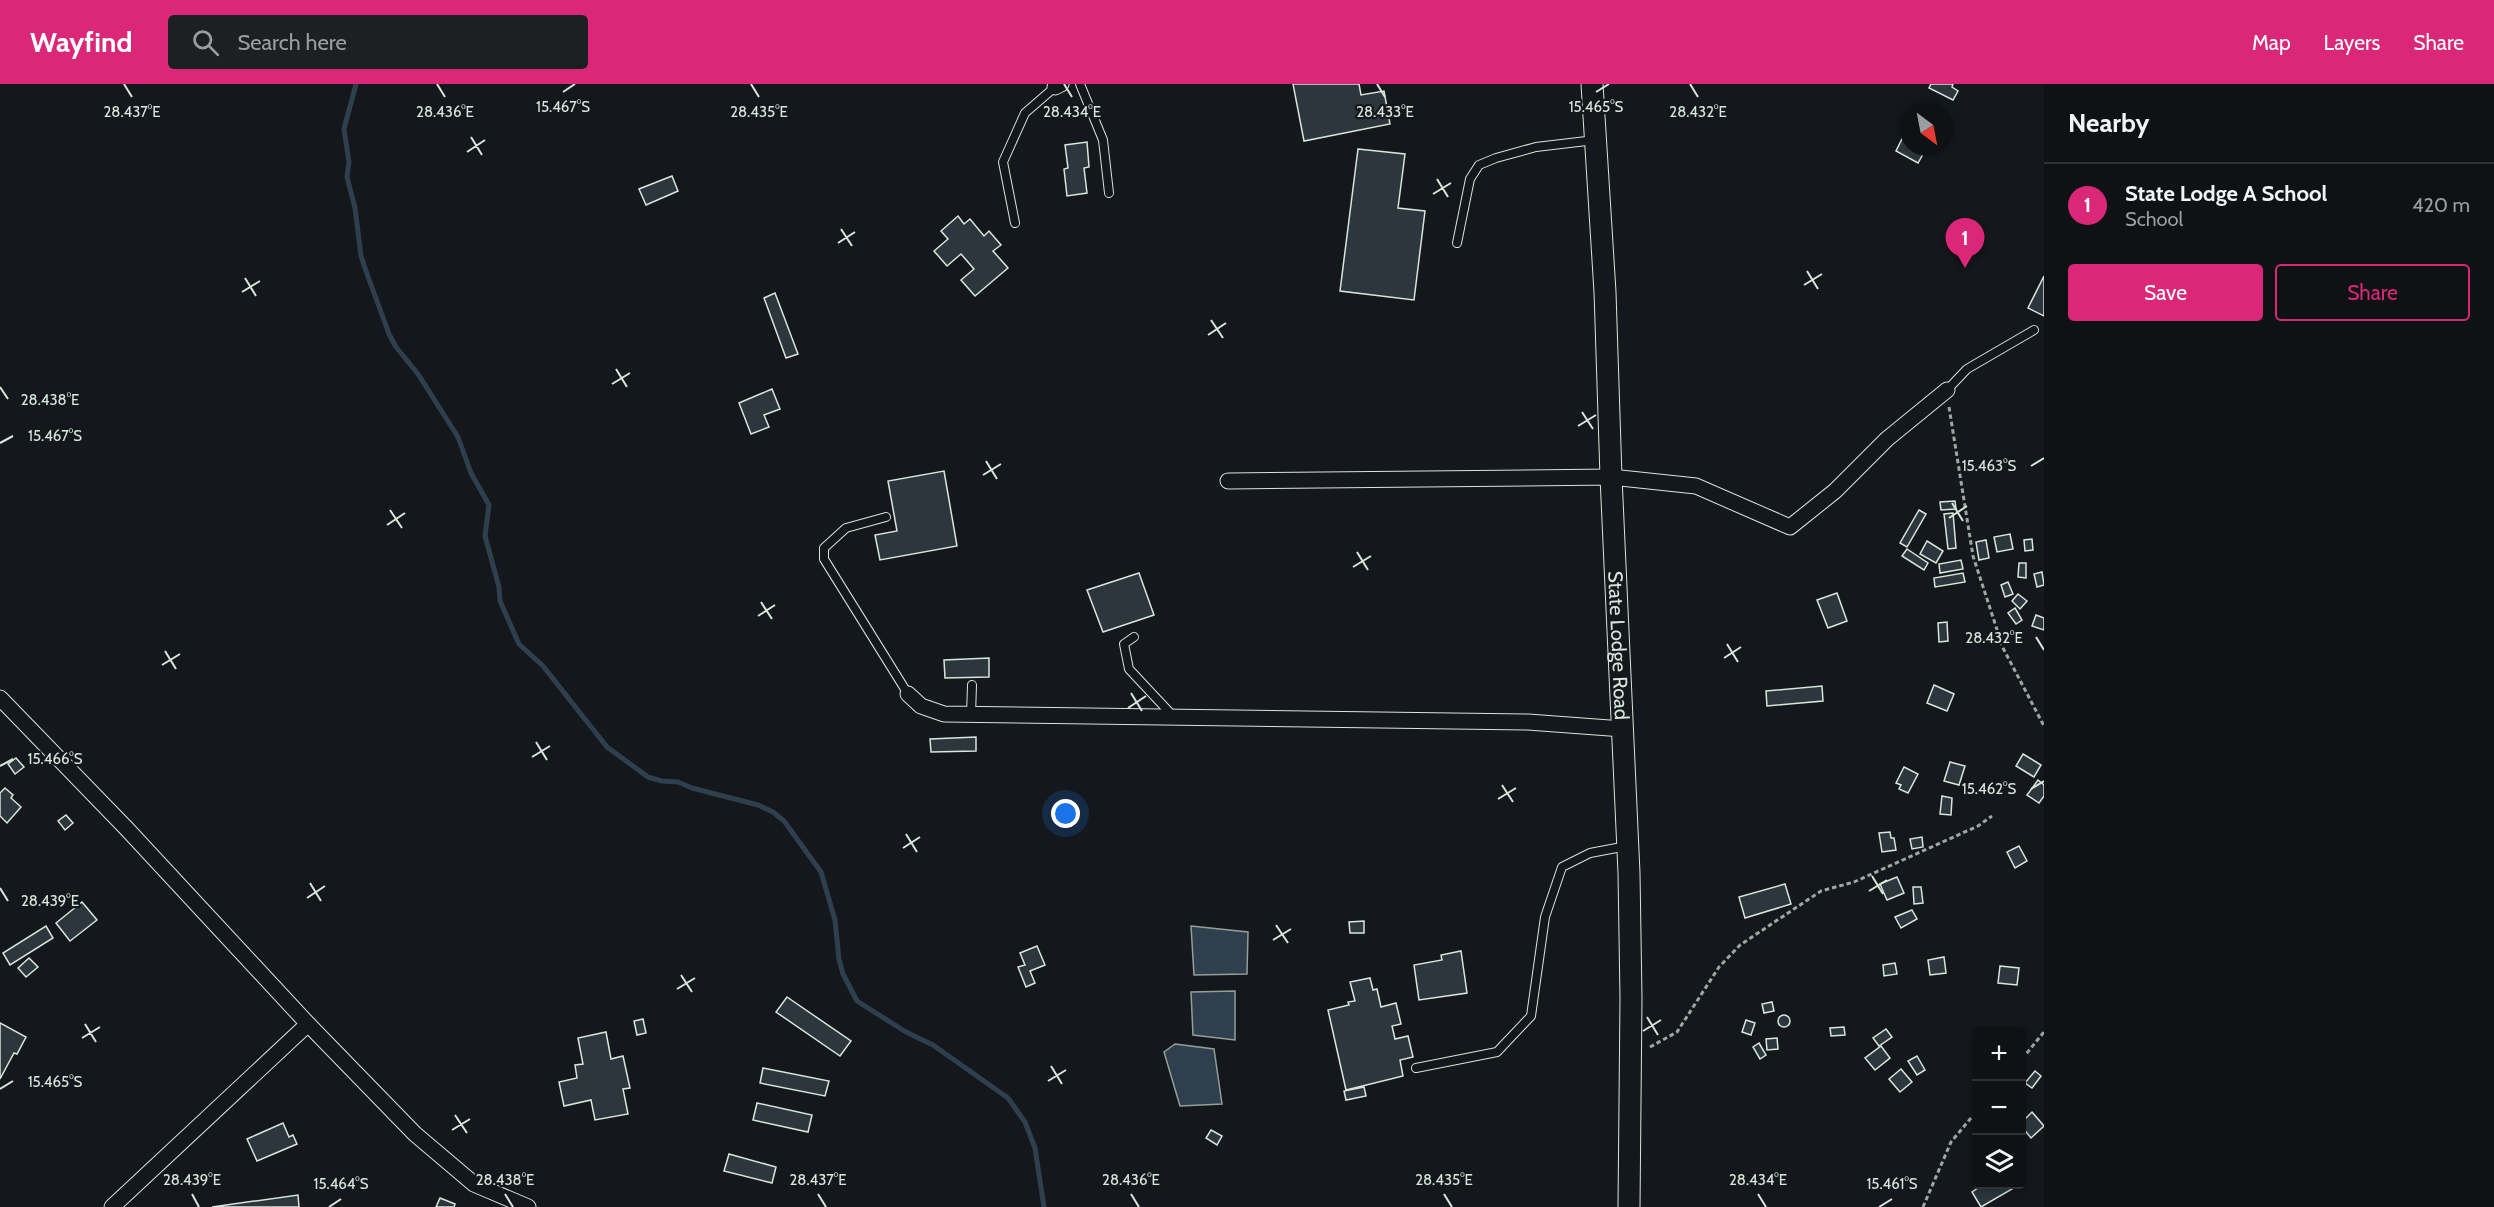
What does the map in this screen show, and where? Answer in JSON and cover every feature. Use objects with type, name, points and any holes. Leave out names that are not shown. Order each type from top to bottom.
[{"type":"street","name":"State Lodge Road","points":[[1592,84],[1605,292],[1628,846],[1629,1207]]},
{"type":"street","points":[[1228,481],[1611,477],[1696,486],[1790,526],[1835,490],[1887,439],[1947,390]]},
{"type":"street","points":[[908,694],[921,706],[944,714],[1528,722],[1623,729]]},
{"type":"street","points":[[0,698],[415,1134],[474,1184],[528,1207]]},
{"type":"street","points":[[112,1207],[308,1024]]},
{"type":"lane","points":[[1080,84],[1103,140],[1109,193]]},
{"type":"lane","points":[[1015,223],[1003,162],[1025,113],[1058,85]]},
{"type":"lane","points":[[1457,243],[1470,179],[1479,165],[1536,147],[1596,140]]},
{"type":"lane","points":[[1947,390],[1967,369],[2034,330]]},
{"type":"lane","points":[[886,518],[846,528],[824,548],[824,559],[908,694]]},
{"type":"lane","points":[[1134,637],[1124,644],[1129,669],[1173,716]]},
{"type":"lane","points":[[971,715],[972,685]]},
{"type":"lane","points":[[1416,1068],[1497,1052],[1531,1016],[1545,917],[1562,867],[1590,853],[1628,846]]},
{"type":"path","points":[[1947,390],[1959,481],[1973,556],[2003,648],[2044,726]]},
{"type":"path","points":[[1630,1057],[1677,1032],[1719,967],[1740,945],[1766,927],[1821,891],[1854,882],[1978,826],[1992,816]]},
{"type":"path","points":[[2026,1054],[2044,1032]]},
{"type":"path","points":[[1923,1207],[1951,1142],[1972,1118]]},
{"type":"water","points":[[1191,926],[1248,932],[1247,974],[1194,975]]},
{"type":"water","points":[[1235,991],[1235,1040],[1193,1035],[1191,992]]},
{"type":"water","points":[[1175,1044],[1214,1049],[1222,1104],[1180,1106],[1164,1052]]},
{"type":"building","points":[[1293,84],[1359,84],[1361,95],[1384,91],[1390,124],[1304,141]]},
{"type":"building","points":[[1931,84],[1953,84],[1952,87],[1958,91],[1953,100],[1929,88]]},
{"type":"building","points":[[1087,142],[1089,167],[1084,168],[1087,193],[1067,196],[1064,169],[1068,168],[1065,145]]},
{"type":"building","points":[[1358,149],[1405,154],[1398,208],[1425,211],[1414,300],[1340,291]]},
{"type":"building","points":[[1905,156],[1922,156],[1918,163]]},
{"type":"building","points":[[672,176],[678,191],[646,205],[639,189]]},
{"type":"building","points":[[958,216],[964,224],[970,219],[984,236],[989,231],[1001,245],[993,251],[1008,268],[975,296],[961,280],[974,269],[961,254],[947,266],[934,251],[948,239],[941,231]]},
{"type":"building","points":[[2044,276],[2044,316],[2028,308]]},
{"type":"building","points":[[775,293],[798,354],[786,358],[764,298]]},
{"type":"building","points":[[772,389],[780,409],[764,415],[769,427],[751,434],[739,403]]},
{"type":"building","points":[[944,471],[957,546],[880,560],[875,535],[897,531],[888,481]]},
{"type":"building","points":[[1955,501],[1956,509],[1941,510],[1940,502]]},
{"type":"building","points":[[1919,510],[1926,514],[1907,547],[1900,543]]},
{"type":"building","points":[[1953,513],[1956,548],[1948,549],[1944,514]]},
{"type":"building","points":[[2010,534],[2013,549],[1997,552],[1994,537]]},
{"type":"building","points":[[2032,539],[2033,550],[2025,551],[2024,540]]},
{"type":"building","points":[[1986,540],[1989,558],[1979,560],[1976,542]]},
{"type":"building","points":[[1927,541],[1943,551],[1936,563],[1920,554]]},
{"type":"building","points":[[1907,549],[1928,563],[1924,570],[1902,556]]},
{"type":"building","points":[[1961,560],[1963,569],[1940,573],[1939,564]]},
{"type":"building","points":[[2019,563],[2026,563],[2026,578],[2018,577]]},
{"type":"building","points":[[2042,572],[2044,585],[2037,587],[2034,574]]},
{"type":"building","points":[[1139,573],[1154,615],[1103,632],[1087,590]]},
{"type":"building","points":[[1963,573],[1965,582],[1935,587],[1934,578]]},
{"type":"building","points":[[2008,582],[2013,594],[2005,597],[2001,585]]},
{"type":"building","points":[[1837,593],[1847,621],[1828,628],[1817,600]]},
{"type":"building","points":[[2018,594],[2027,601],[2020,609],[2012,601]]},
{"type":"building","points":[[2015,608],[2022,620],[2016,624],[2008,613]]},
{"type":"building","points":[[2036,615],[2044,618],[2044,630],[2032,626]]},
{"type":"building","points":[[1947,622],[1948,641],[1939,642],[1938,623]]},
{"type":"building","points":[[989,658],[989,677],[945,678],[944,660]]},
{"type":"building","points":[[1934,685],[1954,694],[1947,711],[1927,703]]},
{"type":"building","points":[[1822,686],[1823,701],[1767,706],[1766,691]]},
{"type":"building","points":[[976,737],[976,751],[931,752],[930,739]]},
{"type":"building","points":[[2023,754],[2041,765],[2034,777],[2016,766]]},
{"type":"building","points":[[16,758],[24,767],[15,774],[8,764]]},
{"type":"building","points":[[1950,762],[1965,766],[1959,785],[1944,781]]},
{"type":"building","points":[[1904,767],[1918,774],[1908,793],[1899,789],[1901,785],[1896,783]]},
{"type":"building","points":[[2038,780],[2044,785],[2044,796],[2039,803],[2027,795]]},
{"type":"building","points":[[5,788],[13,795],[11,798],[21,807],[7,823],[0,816],[0,793]]},
{"type":"building","points":[[1942,796],[1952,798],[1951,815],[1940,814]]},
{"type":"building","points":[[66,815],[73,823],[65,830],[58,821]]},
{"type":"building","points":[[1890,832],[1891,838],[1894,838],[1896,850],[1882,852],[1879,833]]},
{"type":"building","points":[[1922,837],[1923,847],[1912,849],[1910,839]]},
{"type":"building","points":[[2019,846],[2027,861],[2015,868],[2007,852]]},
{"type":"building","points":[[1897,877],[1904,893],[1887,900],[1880,884]]},
{"type":"building","points":[[1785,884],[1791,904],[1745,918],[1739,897]]},
{"type":"building","points":[[1913,887],[1921,887],[1923,903],[1914,904]]},
{"type":"building","points":[[82,902],[97,920],[70,941],[56,923]]},
{"type":"building","points":[[1912,910],[1917,919],[1901,928],[1895,917]]},
{"type":"building","points":[[1364,921],[1364,933],[1350,933],[1349,922]]},
{"type":"building","points":[[46,926],[53,938],[10,965],[3,953]]},
{"type":"building","points":[[1037,946],[1045,965],[1030,971],[1035,983],[1026,987],[1018,967],[1025,965],[1020,953]]},
{"type":"building","points":[[1461,951],[1467,993],[1419,1000],[1414,965],[1442,960],[1441,955]]},
{"type":"building","points":[[1944,957],[1946,973],[1930,975],[1928,960]]},
{"type":"building","points":[[29,958],[38,967],[26,977],[18,968]]},
{"type":"building","points":[[1895,963],[1897,974],[1884,976],[1883,965]]},
{"type":"building","points":[[2000,966],[2019,968],[2017,985],[1998,983]]},
{"type":"building","points":[[1370,978],[1373,990],[1377,989],[1381,1007],[1396,1003],[1401,1024],[1392,1026],[1395,1039],[1408,1036],[1413,1057],[1400,1060],[1403,1076],[1346,1090],[1328,1010],[1349,1005],[1348,1002],[1355,1001],[1350,982]]},
{"type":"building","points":[[787,997],[851,1041],[840,1056],[776,1012]]},
{"type":"building","points":[[1772,1002],[1774,1011],[1764,1013],[1762,1004]]},
{"type":"building","points":[[1786,1015],[1790,1021],[1786,1027],[1782,1027],[1778,1019]]},
{"type":"building","points":[[643,1019],[646,1033],[637,1035],[634,1021]]},
{"type":"building","points":[[1746,1020],[1755,1023],[1751,1035],[1742,1032]]},
{"type":"building","points":[[0,1023],[26,1037],[0,1079]]},
{"type":"building","points":[[1844,1027],[1845,1035],[1831,1036],[1830,1028]]},
{"type":"building","points":[[1886,1029],[1892,1037],[1879,1046],[1873,1038]]},
{"type":"building","points":[[606,1032],[611,1059],[623,1056],[630,1088],[623,1089],[628,1114],[595,1120],[591,1100],[564,1106],[559,1082],[577,1078],[575,1065],[583,1064],[578,1038]]},
{"type":"building","points":[[1777,1038],[1778,1049],[1767,1050],[1766,1039]]},
{"type":"building","points":[[1759,1043],[1766,1055],[1760,1059],[1753,1047]]},
{"type":"building","points":[[1881,1046],[1890,1058],[1875,1070],[1865,1058]]},
{"type":"building","points":[[1917,1056],[1925,1070],[1917,1075],[1908,1061]]},
{"type":"building","points":[[763,1068],[829,1081],[825,1096],[760,1083]]},
{"type":"building","points":[[1901,1069],[1912,1082],[1900,1092],[1889,1079]]},
{"type":"building","points":[[2035,1071],[2041,1076],[2032,1088],[2026,1082]]},
{"type":"building","points":[[1364,1087],[1366,1096],[1346,1100],[1344,1091]]},
{"type":"building","points":[[757,1103],[812,1115],[808,1132],[753,1120]]},
{"type":"building","points":[[2032,1112],[2044,1126],[2031,1138],[2026,1132],[2026,1118]]},
{"type":"building","points":[[283,1123],[289,1137],[293,1135],[297,1144],[257,1161],[247,1139]]},
{"type":"building","points":[[1211,1130],[1222,1136],[1217,1145],[1206,1138]]},
{"type":"building","points":[[729,1154],[776,1167],[772,1183],[724,1171]]},
{"type":"building","points":[[1976,1189],[2012,1189],[1981,1207],[1972,1192]]},
{"type":"building","points":[[298,1195],[299,1207],[212,1207]]},
{"type":"building","points":[[440,1198],[455,1204],[454,1207],[436,1207]]},
{"type":"waterway","points":[[356,84],[344,129],[349,162],[347,177],[355,208],[361,256],[389,334],[396,347],[418,374],[458,437],[471,473],[489,505],[485,536],[499,587],[500,601],[519,644],[543,666],[607,747],[648,777],[678,782],[692,788],[758,805],[773,812],[784,821],[821,872],[835,920],[843,974],[857,1001],[906,1032],[933,1045],[1008,1098],[1025,1122],[1035,1148],[1044,1207]]},
{"type":"place","name":"State Lodge A School","points":[[1965,268]]}]
